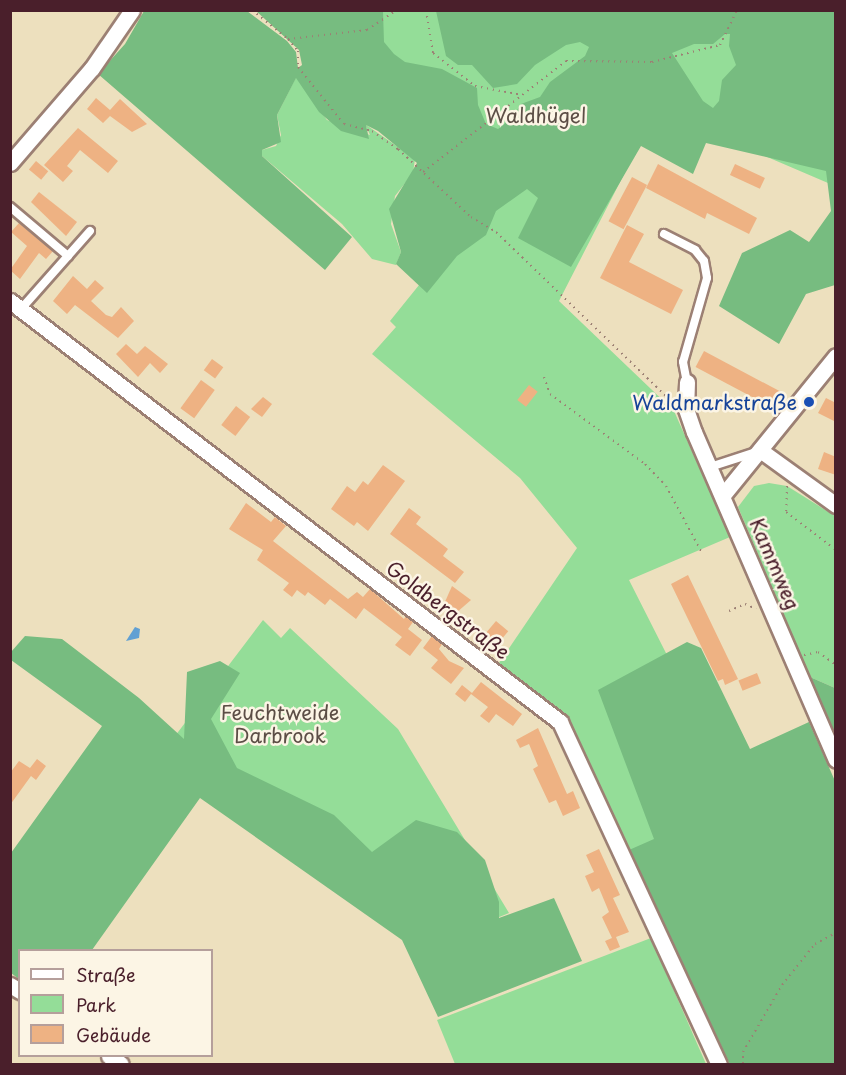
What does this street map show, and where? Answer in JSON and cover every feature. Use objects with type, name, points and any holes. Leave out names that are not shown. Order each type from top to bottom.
[{"type":"street","points":[[10,164],[92,68],[132,10]]},
{"type":"street","name":"Goldbergstraße","points":[[16,305],[560,722],[719,1065]]},
{"type":"street","points":[[723,495],[836,356]]},
{"type":"street","name":"Kammweg","points":[[687,382],[686,409],[836,760]]},
{"type":"street","points":[[760,450],[790,475],[836,505]]},
{"type":"lane","points":[[10,207],[68,256]]},
{"type":"lane","points":[[16,305],[68,256],[90,231]]},
{"type":"lane","points":[[664,234],[695,250],[706,269],[703,297],[683,362],[687,382]]},
{"type":"lane","points":[[710,467],[760,450]]},
{"type":"path","points":[[252,10],[288,39],[298,51],[298,67],[344,124],[372,131],[423,172],[471,218],[496,232],[669,402],[686,409]]},
{"type":"path","points":[[288,39],[366,30],[397,10]]},
{"type":"path","points":[[426,10],[433,53],[475,86],[522,95]]},
{"type":"path","points":[[423,172],[566,61],[652,62],[720,45],[737,10]]},
{"type":"path","points":[[544,377],[550,394],[645,464],[666,486],[701,551]]},
{"type":"path","points":[[790,475],[784,499],[786,512],[836,550]]},
{"type":"path","points":[[729,611],[745,604],[759,608]]},
{"type":"path","points":[[793,661],[818,652],[836,665]]},
{"type":"path","points":[[743,1065],[742,1052],[782,985],[815,944],[836,933]]},
{"type":"green space","points":[[144,11],[247,11],[287,41],[296,52],[298,68],[302,65],[299,50],[256,11],[383,11],[384,42],[394,54],[405,62],[442,69],[477,88],[478,105],[486,124],[498,129],[512,118],[521,104],[540,97],[550,82],[585,56],[589,47],[580,42],[566,45],[535,65],[517,84],[493,88],[472,65],[458,65],[446,56],[436,11],[835,11],[835,285],[806,294],[779,344],[719,306],[742,253],[790,230],[809,242],[831,211],[826,171],[706,143],[693,174],[641,146],[571,267],[518,238],[538,198],[527,189],[496,211],[486,235],[457,256],[427,293],[396,264],[401,252],[389,209],[417,163],[378,131],[366,125],[369,139],[341,131],[319,112],[296,78],[277,115],[281,142],[262,150],[262,156],[352,237],[325,270],[98,74],[125,44]],"holes":[[[725,34],[730,34],[729,46],[736,65],[722,80],[719,101],[713,108],[703,101],[672,53],[694,44],[713,44]]]},
{"type":"green space","name":"Waldhügel","points":[[258,11],[835,11],[835,186],[657,110],[559,301],[674,411],[730,537],[629,580],[669,659],[835,1064],[723,1064],[565,715],[497,666],[577,548],[520,478],[372,354],[396,327],[390,321],[482,207]]},
{"type":"green space","points":[[296,77],[327,120],[370,135],[365,124],[415,159],[413,173],[395,196],[391,224],[401,252],[396,265],[372,259],[342,224],[262,156],[262,150],[276,146],[281,135],[277,115]]},
{"type":"green space","points":[[769,483],[787,486],[835,516],[835,688],[810,677],[738,507],[754,486]]},
{"type":"green space","name":"Feuchtweide Darbrook","points":[[263,620],[281,638],[290,628],[398,729],[509,913],[451,937],[346,870],[172,740]]},
{"type":"green space","points":[[25,636],[62,639],[139,698],[184,739],[187,672],[220,661],[240,673],[211,719],[237,768],[334,815],[372,852],[416,820],[457,832],[485,860],[499,902],[499,918],[554,898],[582,961],[438,1017],[402,940],[200,798],[93,949],[18,949],[18,978],[11,973],[11,853],[102,726],[11,660],[11,652]]},
{"type":"green space","points":[[687,642],[701,648],[750,749],[809,722],[835,781],[835,1064],[730,1064],[629,850],[654,839],[598,690]]},
{"type":"green space","points":[[810,677],[835,688],[835,737]]},
{"type":"green space","points":[[651,938],[706,1064],[455,1064],[437,1020]]},
{"type":"water","points":[[135,627],[140,629],[139,638],[126,641]]},
{"type":"building","points":[[96,98],[110,110],[120,99],[147,124],[132,132],[110,116],[103,123],[87,109]]},
{"type":"building","points":[[78,128],[118,161],[108,173],[80,150],[67,166],[73,171],[63,182],[44,165]]},
{"type":"building","points":[[36,161],[48,171],[41,180],[29,169]]},
{"type":"building","points":[[658,164],[757,218],[749,234],[707,213],[705,219],[646,188]]},
{"type":"building","points":[[735,164],[765,178],[760,189],[730,175]]},
{"type":"building","points":[[632,177],[647,185],[624,229],[609,221]]},
{"type":"building","points":[[39,192],[77,222],[66,236],[31,202]]},
{"type":"building","points":[[19,223],[53,251],[46,259],[39,253],[20,279],[10,270],[27,246],[11,232]]},
{"type":"building","points":[[627,225],[644,234],[629,262],[683,290],[671,314],[600,278]]},
{"type":"building","points":[[73,276],[87,289],[95,280],[104,288],[91,301],[106,315],[112,317],[121,307],[134,321],[118,338],[75,305],[67,314],[53,301]]},
{"type":"building","points":[[126,344],[137,354],[145,346],[168,364],[160,373],[150,363],[138,377],[116,354]]},
{"type":"building","points":[[704,351],[780,391],[771,407],[696,367]]},
{"type":"building","points":[[212,359],[223,367],[215,379],[204,370]]},
{"type":"building","points":[[201,380],[215,390],[194,418],[180,408]]},
{"type":"building","points":[[529,385],[538,392],[526,407],[517,400]]},
{"type":"building","points":[[263,397],[272,404],[262,417],[251,409]]},
{"type":"building","points":[[826,398],[836,403],[836,422],[818,413]]},
{"type":"building","points":[[236,406],[250,417],[235,436],[221,425]]},
{"type":"building","points":[[824,452],[836,457],[836,475],[818,469]]},
{"type":"building","points":[[383,465],[405,481],[368,531],[357,522],[354,526],[331,509],[347,486],[355,492],[363,481],[368,485]]},
{"type":"building","points":[[246,503],[271,522],[275,517],[286,526],[273,541],[348,599],[357,592],[363,597],[370,589],[404,619],[406,616],[413,622],[408,629],[422,640],[410,656],[395,645],[402,637],[364,608],[356,619],[330,599],[325,605],[308,592],[305,596],[297,590],[292,597],[283,590],[289,583],[257,560],[263,550],[229,529]]},
{"type":"building","points":[[409,508],[421,517],[416,524],[448,549],[443,556],[464,572],[455,583],[390,534]]},
{"type":"building","points":[[688,575],[738,679],[725,685],[723,679],[718,681],[671,584]]},
{"type":"building","points":[[452,586],[471,600],[456,613],[444,604]]},
{"type":"building","points":[[496,621],[508,631],[496,646],[484,636]]},
{"type":"building","points":[[432,636],[442,644],[439,649],[449,661],[464,668],[451,684],[431,668],[438,660],[423,648]]},
{"type":"building","points":[[757,673],[761,683],[743,691],[738,680]]},
{"type":"building","points":[[481,682],[522,714],[513,726],[496,714],[489,723],[480,716],[488,707],[471,694],[465,702],[455,694],[462,685],[472,693]]},
{"type":"building","points":[[538,728],[567,794],[573,791],[580,808],[563,816],[556,800],[549,803],[533,769],[538,766],[529,744],[520,748],[516,740]]},
{"type":"building","points":[[37,759],[46,766],[36,780],[31,776],[10,805],[10,773],[19,761],[30,768]]},
{"type":"building","points":[[599,849],[620,895],[613,898],[629,932],[616,937],[620,947],[610,951],[605,941],[612,938],[602,917],[609,912],[599,888],[592,892],[585,876],[594,872],[586,855]]},
{"type":"place","name":"Waldmarkstraße","points":[[809,402]]}]
